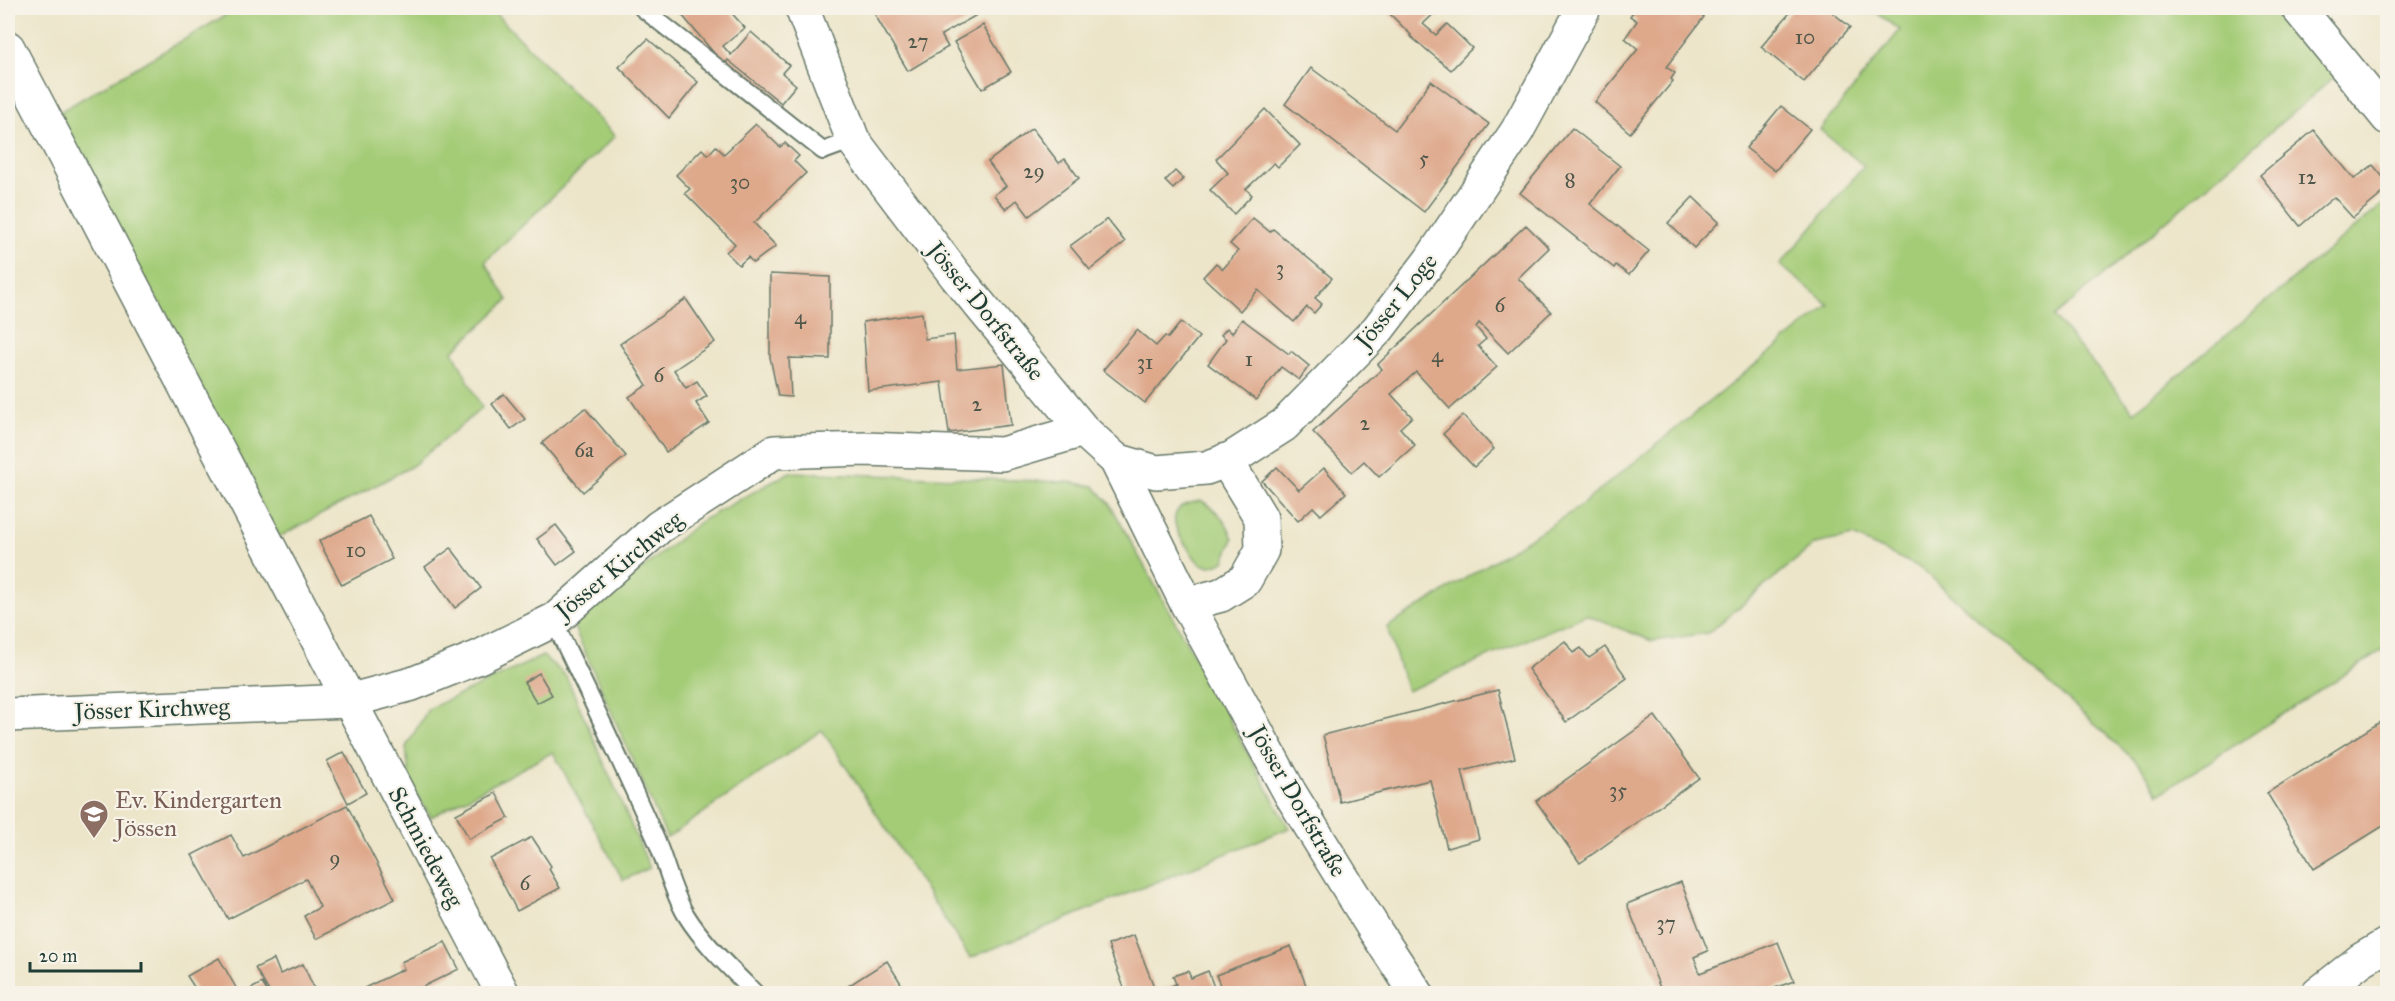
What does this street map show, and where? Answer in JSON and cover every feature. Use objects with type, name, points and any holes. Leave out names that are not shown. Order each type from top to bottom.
[{"type":"street","name":"Jösser Dorfstraße","points":[[802,8],[853,140],[956,276],[1083,430],[1116,460],[1187,604],[1290,793],[1376,932],[1417,993]]},
{"type":"street","name":"Jösser Loge","points":[[1116,460],[1156,472],[1206,468],[1226,460],[1284,425],[1378,328],[1430,261],[1517,131],[1584,8]]},
{"type":"street","points":[[2298,8],[2388,118]]},
{"type":"street","name":"Schmiedeweg","points":[[8,48],[268,543],[348,701],[503,993]]},
{"type":"street","name":"Jösser Kirchweg","points":[[8,715],[348,701],[412,684],[478,657],[553,620],[659,527],[774,452],[865,449],[1002,454],[1083,430]]},
{"type":"street","points":[[1187,604],[1221,595],[1245,580],[1262,550],[1261,518],[1226,460]]},
{"type":"street","points":[[2318,993],[2361,960],[2388,944]]},
{"type":"lane","points":[[642,8],[823,151],[853,140]]},
{"type":"lane","points":[[553,620],[656,838],[674,890],[686,915],[722,961],[756,993]]},
{"type":"green space","points":[[238,8],[490,8],[615,136],[485,262],[508,300],[453,351],[482,408],[412,466],[279,537],[56,114]]},
{"type":"green space","points":[[1870,8],[2284,8],[2338,74],[2054,317],[2134,412],[2387,201],[2387,647],[2159,794],[2141,766],[1921,568],[1853,536],[1815,544],[1708,633],[1652,641],[1586,615],[1407,691],[1387,627],[1575,510],[1829,305],[1780,265],[1864,166],[1820,130],[1900,30]]},
{"type":"green space","points":[[790,472],[1068,482],[1094,486],[1110,504],[1289,828],[970,958],[822,730],[667,838],[573,625],[701,521]]},
{"type":"green space","points":[[1202,501],[1221,517],[1233,539],[1224,561],[1212,566],[1197,561],[1175,524],[1177,511],[1190,503]]},
{"type":"green space","points":[[543,656],[566,676],[650,868],[623,880],[553,752],[431,817],[410,784],[406,747],[428,709]]},
{"type":"building","points":[[676,8],[727,8],[745,28],[723,46],[731,55],[751,32],[789,65],[782,73],[796,85],[781,103],[728,60],[725,64],[712,55],[714,53]]},
{"type":"building","points":[[887,8],[979,8],[982,12],[941,35],[948,47],[908,71],[875,15]]},
{"type":"building","points":[[1384,8],[1440,8],[1423,24],[1436,35],[1447,24],[1472,48],[1451,70],[1410,36]]},
{"type":"building","points":[[1636,8],[1692,8],[1704,17],[1666,67],[1675,73],[1671,79],[1673,81],[1630,133],[1595,102],[1638,49],[1625,38],[1637,21],[1630,16]]},
{"type":"building","points":[[1794,8],[1827,8],[1850,27],[1804,82],[1761,47]]},
{"type":"building","points":[[983,25],[1011,72],[982,89],[954,42]]},
{"type":"building","points":[[648,39],[698,82],[669,118],[619,67]]},
{"type":"building","points":[[1311,68],[1395,130],[1431,81],[1489,124],[1424,212],[1285,104]]},
{"type":"building","points":[[1781,106],[1810,129],[1775,171],[1746,148]]},
{"type":"building","points":[[1265,109],[1300,145],[1278,167],[1274,163],[1246,189],[1252,195],[1234,214],[1210,190],[1228,173],[1216,159]]},
{"type":"building","points":[[756,124],[780,147],[785,143],[799,156],[794,161],[806,173],[754,223],[776,246],[753,263],[748,257],[739,265],[726,252],[735,244],[685,193],[690,189],[676,175],[702,149],[708,155],[716,146],[724,154]]},
{"type":"building","points":[[1032,128],[1059,163],[1065,159],[1079,178],[1029,216],[1017,200],[1006,209],[994,195],[1006,186],[988,162]]},
{"type":"building","points":[[1572,128],[1620,166],[1590,204],[1649,251],[1629,275],[1616,265],[1614,268],[1520,193]]},
{"type":"building","points":[[2314,130],[2354,179],[2373,165],[2388,183],[2388,189],[2353,218],[2334,197],[2300,226],[2260,175]]},
{"type":"building","points":[[1175,171],[1183,179],[1173,189],[1165,181]]},
{"type":"building","points":[[1693,197],[1719,222],[1694,248],[1668,223]]},
{"type":"building","points":[[1253,218],[1270,232],[1273,229],[1332,278],[1315,298],[1322,304],[1314,313],[1307,307],[1294,322],[1258,290],[1240,311],[1203,277],[1216,263],[1223,269],[1238,251],[1230,244]]},
{"type":"building","points":[[1107,219],[1125,242],[1090,270],[1070,246]]},
{"type":"building","points":[[1526,225],[1549,248],[1518,278],[1551,312],[1508,353],[1479,323],[1476,327],[1486,339],[1478,346],[1497,367],[1450,409],[1416,372],[1391,394],[1412,417],[1400,428],[1415,445],[1379,477],[1364,461],[1352,472],[1313,432],[1382,369],[1378,364]]},
{"type":"building","points":[[770,274],[830,277],[830,359],[789,358],[791,397],[778,396],[770,357]]},
{"type":"building","points":[[686,299],[715,342],[674,370],[686,388],[697,381],[707,396],[696,403],[709,423],[666,452],[629,397],[647,385],[620,344]]},
{"type":"building","points":[[922,313],[925,339],[954,335],[957,369],[1004,364],[1011,425],[949,433],[942,382],[868,391],[863,322]]},
{"type":"building","points":[[1242,319],[1289,354],[1291,351],[1309,366],[1299,380],[1281,367],[1256,400],[1208,364],[1226,339],[1221,335],[1227,328],[1232,333]]},
{"type":"building","points":[[1181,322],[1199,337],[1145,403],[1103,370],[1137,330],[1156,346],[1165,336],[1168,338]]},
{"type":"building","points":[[504,394],[525,419],[511,429],[492,404]]},
{"type":"building","points":[[585,408],[626,456],[583,492],[542,443]]},
{"type":"building","points":[[1463,415],[1494,449],[1474,467],[1443,434]]},
{"type":"building","points":[[1277,467],[1299,490],[1324,468],[1346,493],[1321,515],[1313,507],[1298,521],[1262,481]]},
{"type":"building","points":[[369,516],[392,559],[342,585],[319,541]]},
{"type":"building","points":[[556,525],[576,551],[557,565],[537,539]]},
{"type":"building","points":[[451,548],[481,588],[455,608],[425,567]]},
{"type":"building","points":[[1565,641],[1573,653],[1581,648],[1589,658],[1605,647],[1627,678],[1566,722],[1528,669]]},
{"type":"building","points":[[539,673],[552,695],[537,703],[524,682]]},
{"type":"building","points":[[1498,690],[1515,758],[1462,771],[1479,839],[1447,848],[1430,780],[1340,802],[1323,735]]},
{"type":"building","points":[[1655,716],[1699,778],[1580,863],[1536,801]]},
{"type":"building","points":[[2388,717],[2388,823],[2314,869],[2267,793]]},
{"type":"building","points":[[344,752],[366,793],[348,803],[327,761]]},
{"type":"building","points":[[496,793],[509,818],[469,839],[456,814]]},
{"type":"building","points":[[347,805],[395,899],[316,939],[304,916],[320,907],[306,879],[228,919],[192,855],[231,835],[244,858]]},
{"type":"building","points":[[532,837],[551,866],[549,869],[560,888],[517,911],[490,859]]},
{"type":"building","points":[[1681,882],[1708,951],[1694,957],[1700,973],[1778,942],[1794,981],[1761,993],[1662,993],[1627,904]]},
{"type":"building","points":[[1134,935],[1156,992],[1176,984],[1173,976],[1188,971],[1191,978],[1208,971],[1214,987],[1197,993],[1126,993],[1108,945]]},
{"type":"building","points":[[445,942],[459,969],[416,990],[418,993],[354,993],[404,969],[401,962]]},
{"type":"building","points":[[1291,946],[1309,993],[1223,993],[1216,975]]},
{"type":"building","points":[[219,958],[239,993],[198,993],[187,976]]},
{"type":"building","points":[[274,959],[280,974],[303,964],[316,993],[270,993],[255,968]]},
{"type":"building","points":[[887,961],[907,993],[837,993]]},
{"type":"building","points":[[262,983],[268,993],[249,993],[247,991]]},
{"type":"place","name":"Ev. Kindergarten Jössen","points":[[94,840]]}]
